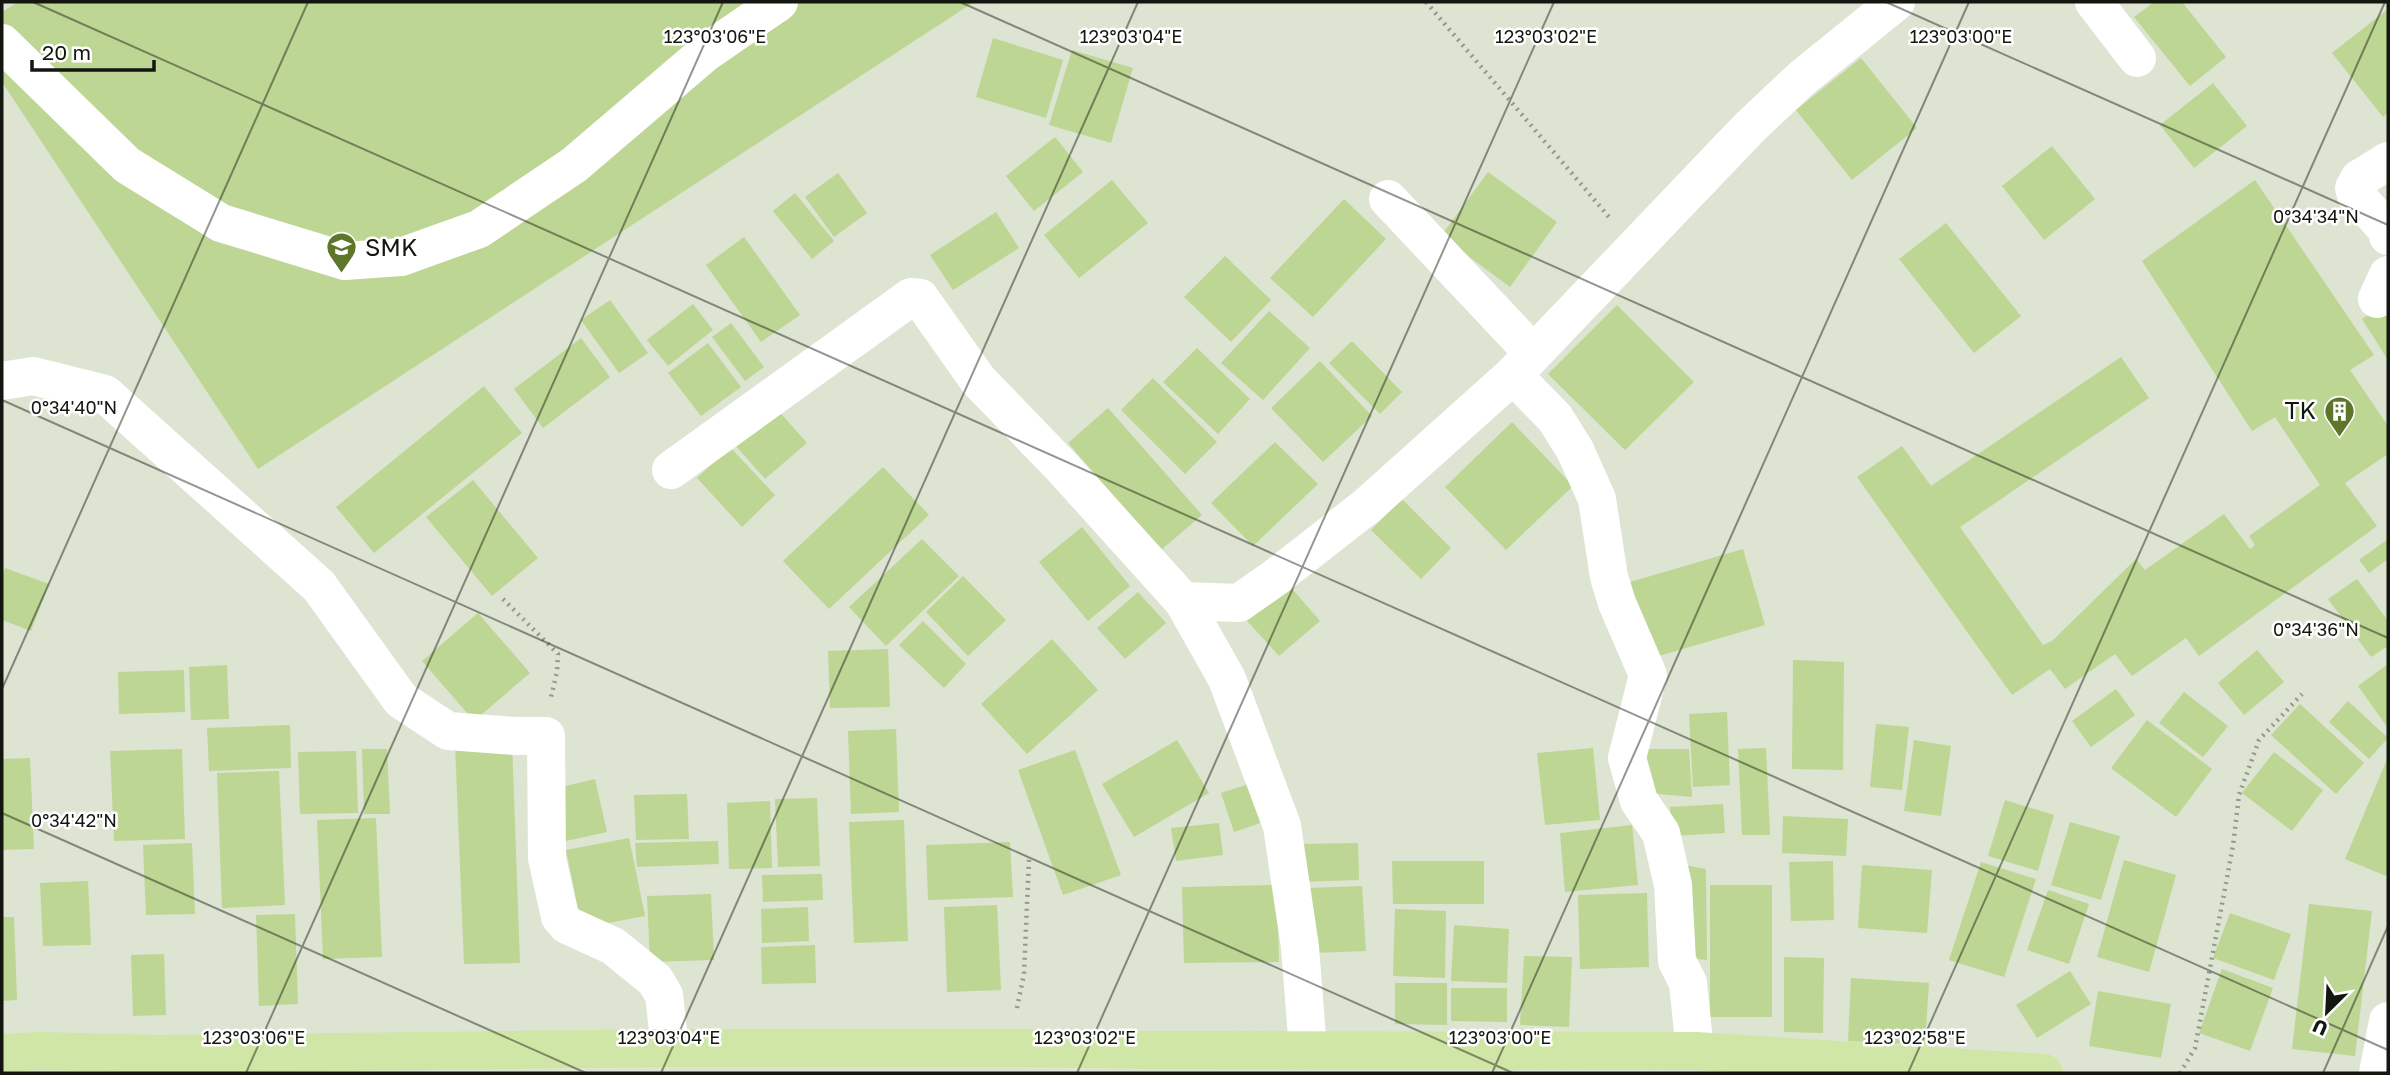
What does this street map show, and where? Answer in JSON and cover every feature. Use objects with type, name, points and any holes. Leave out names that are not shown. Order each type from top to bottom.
[{"type":"main road","points":[[2,1053],[40,1062],[159,1064],[336,1063],[670,1048],[1011,1060],[1152,1050],[1695,1051],[2044,1073]]},
{"type":"street","points":[[2,44],[127,164],[221,223],[345,261],[401,257],[480,229],[574,164],[705,54],[779,2]]},
{"type":"street","points":[[1183,600],[1239,603],[1276,578],[1367,506],[1523,364],[1750,127],[1801,79],[1896,2]]},
{"type":"street","points":[[2094,2],[2137,58]]},
{"type":"street","points":[[2388,161],[2359,179],[2354,188],[2356,195],[2387,230],[2388,236]]},
{"type":"street","points":[[1388,199],[1523,364],[1581,462],[1597,499],[1609,577],[1629,635],[1648,676],[1627,758],[1639,801],[1661,833],[1673,885],[1677,961],[1688,983],[1695,1051]]},
{"type":"street","points":[[671,470],[911,297],[920,298],[978,380],[1062,467],[1183,600],[1227,679],[1282,826],[1300,947],[1308,1049]]},
{"type":"street","points":[[2,382],[33,376],[105,394],[319,586],[401,700],[448,731],[546,736],[547,858],[560,917],[566,925],[613,946],[655,980],[664,995],[670,1048]]},
{"type":"street","points":[[2378,1073],[2388,1021]]},
{"type":"path","points":[[1426,2],[1634,247]]},
{"type":"path","points":[[502,599],[558,654],[546,736]]},
{"type":"path","points":[[2180,1073],[2195,1048],[2233,846],[2239,795],[2259,740],[2302,694]]},
{"type":"path","points":[[1011,1060],[1024,974],[1029,859]]},
{"type":"building","name":"SMK","points":[[18,2],[974,2],[258,469],[2,82],[2,12]]},
{"type":"building","points":[[2154,2],[2182,2],[2226,57],[2190,86],[2134,17]]},
{"type":"building","points":[[2388,9],[2388,113],[2383,117],[2332,53]]},
{"type":"building","points":[[993,38],[1063,60],[1046,118],[976,97]]},
{"type":"building","points":[[1072,50],[1133,68],[1111,143],[1049,125]]},
{"type":"building","points":[[1861,58],[1917,128],[1852,180],[1796,110]]},
{"type":"building","points":[[2213,83],[2247,126],[2194,168],[2160,125]]},
{"type":"building","points":[[1055,137],[1083,172],[1034,211],[1006,176]]},
{"type":"building","points":[[2052,146],[2095,199],[2044,240],[2002,186]]},
{"type":"building","points":[[1488,172],[1557,222],[1510,287],[1441,236]]},
{"type":"building","points":[[838,173],[867,213],[834,237],[805,197]]},
{"type":"building","points":[[1112,180],[1148,223],[1079,278],[1044,235]]},
{"type":"building","name":"TK","points":[[2255,180],[2374,355],[2350,370],[2388,426],[2388,454],[2345,483],[2377,526],[2199,656],[2186,638],[2132,676],[2115,654],[2065,689],[2050,669],[2012,695],[1857,477],[1902,446],[1931,486],[2121,357],[2149,398],[1960,527],[2043,645],[2052,641],[2136,559],[2145,570],[2224,514],[2250,549],[2255,545],[2249,536],[2320,485],[2275,417],[2252,431],[2142,261]]},
{"type":"building","points":[[795,193],[834,241],[812,259],[773,211]]},
{"type":"building","points":[[1344,199],[1386,239],[1313,317],[1270,278]]},
{"type":"building","points":[[996,212],[1019,248],[953,290],[930,255]]},
{"type":"building","points":[[1946,223],[2021,316],[1974,353],[1899,259]]},
{"type":"building","points":[[744,237],[800,315],[761,342],[706,265]]},
{"type":"building","points":[[1225,256],[1271,300],[1231,342],[1184,297]]},
{"type":"building","points":[[610,300],[648,353],[619,373],[581,320]]},
{"type":"building","points":[[2388,302],[2388,360],[2362,319]]},
{"type":"building","points":[[693,304],[713,330],[668,366],[647,340]]},
{"type":"building","points":[[1617,305],[1694,382],[1625,450],[1548,374]]},
{"type":"building","points":[[1269,311],[1310,348],[1263,400],[1221,363]]},
{"type":"building","points":[[731,323],[764,367],[745,381],[712,337]]},
{"type":"building","points":[[581,338],[610,377],[543,428],[514,389]]},
{"type":"building","points":[[1352,341],[1402,392],[1380,414],[1329,363]]},
{"type":"building","points":[[708,343],[741,387],[701,416],[668,373]]},
{"type":"building","points":[[1197,348],[1250,399],[1218,434],[1163,382]]},
{"type":"building","points":[[1320,361],[1372,416],[1323,462],[1271,408]]},
{"type":"building","points":[[1153,378],[1217,442],[1185,474],[1121,410]]},
{"type":"building","points":[[484,386],[522,433],[374,553],[336,507]]},
{"type":"building","points":[[776,408],[807,443],[765,479],[734,444]]},
{"type":"building","points":[[1108,408],[1202,515],[1161,550],[1068,443]]},
{"type":"building","points":[[1512,422],[1573,486],[1506,550],[1445,487]]},
{"type":"building","points":[[1275,442],[1318,484],[1253,546],[1211,503]]},
{"type":"building","points":[[730,447],[775,495],[742,527],[697,478]]},
{"type":"building","points":[[883,467],[929,515],[829,609],[783,561]]},
{"type":"building","points":[[473,480],[538,558],[492,596],[426,517]]},
{"type":"building","points":[[1402,499],[1451,548],[1421,579],[1371,530]]},
{"type":"building","points":[[1082,527],[1130,586],[1088,621],[1039,562]]},
{"type":"building","points":[[922,539],[959,576],[886,646],[849,607]]},
{"type":"building","points":[[2388,539],[2388,559],[2369,573],[2359,560]]},
{"type":"building","points":[[1743,549],[1765,625],[1652,658],[1630,582]]},
{"type":"building","points":[[5,568],[49,584],[31,631],[2,620],[2,577]]},
{"type":"building","points":[[963,576],[1006,620],[968,656],[926,612]]},
{"type":"building","points":[[1281,576],[1320,621],[1279,656],[1239,612]]},
{"type":"building","points":[[2357,579],[2388,621],[2388,650],[2386,647],[2371,657],[2328,599]]},
{"type":"building","points":[[1138,592],[1166,623],[1125,659],[1097,628]]},
{"type":"building","points":[[478,613],[530,673],[474,721],[422,661]]},
{"type":"building","points":[[923,621],[966,664],[944,688],[899,645]]},
{"type":"building","points":[[1052,639],[1098,690],[1027,754],[981,704]]},
{"type":"building","points":[[888,649],[890,707],[830,708],[828,651]]},
{"type":"building","points":[[2257,650],[2284,682],[2244,715],[2218,683]]},
{"type":"building","points":[[1793,660],[1844,662],[1843,770],[1792,769]]},
{"type":"building","points":[[2388,664],[2388,728],[2358,686]]},
{"type":"building","points":[[227,665],[229,719],[191,720],[189,667]]},
{"type":"building","points":[[184,670],[185,712],[119,714],[118,672]]},
{"type":"building","points":[[2116,689],[2135,715],[2091,747],[2072,721]]},
{"type":"building","points":[[2184,692],[2228,726],[2203,757],[2159,723]]},
{"type":"building","points":[[2348,701],[2388,738],[2369,759],[2329,722]]},
{"type":"building","points":[[2300,704],[2364,763],[2336,794],[2271,735]]},
{"type":"building","points":[[1727,712],[1730,785],[1693,787],[1689,714]]},
{"type":"building","points":[[2147,720],[2212,769],[2176,817],[2111,768]]},
{"type":"building","points":[[1876,724],[1909,727],[1902,790],[1870,787]]},
{"type":"building","points":[[290,725],[291,768],[209,771],[207,728]]},
{"type":"building","points":[[896,729],[899,812],[851,814],[848,731]]},
{"type":"building","points":[[1177,740],[1209,793],[1134,837],[1102,784]]},
{"type":"building","points":[[1914,740],[1951,746],[1941,816],[1904,811]]},
{"type":"building","points":[[512,742],[520,963],[464,964],[455,744]]},
{"type":"building","points":[[1593,748],[1600,820],[1545,825],[1537,753]]},
{"type":"building","points":[[1766,748],[1770,835],[1742,835],[1738,749]]},
{"type":"building","points":[[182,749],[185,839],[114,841],[110,751]]},
{"type":"building","points":[[362,749],[387,749],[390,814],[364,814]]},
{"type":"building","points":[[1646,749],[1689,749],[1692,797],[1648,793]]},
{"type":"building","points":[[1075,750],[1121,875],[1063,895],[1018,770]]},
{"type":"building","points":[[356,751],[358,813],[300,814],[298,752]]},
{"type":"building","points":[[2274,752],[2323,790],[2292,831],[2242,793]]},
{"type":"building","points":[[2388,757],[2388,871],[2386,876],[2345,859]]},
{"type":"building","points":[[30,758],[34,849],[2,850],[2,759]]},
{"type":"building","points":[[279,771],[285,905],[222,908],[217,773]]},
{"type":"building","points":[[595,779],[607,832],[566,841],[553,789]]},
{"type":"building","points":[[1249,784],[1263,822],[1234,832],[1221,793]]},
{"type":"building","points":[[687,794],[689,839],[636,840],[634,795]]},
{"type":"building","points":[[817,798],[820,866],[778,867],[775,799]]},
{"type":"building","points":[[2005,800],[2054,815],[2038,871],[1988,856]]},
{"type":"building","points":[[770,801],[772,868],[729,869],[727,803]]},
{"type":"building","points":[[1723,804],[1725,833],[1672,836],[1670,807]]},
{"type":"building","points":[[1783,816],[1848,819],[1846,856],[1782,853]]},
{"type":"building","points":[[376,818],[382,957],[323,959],[317,820]]},
{"type":"building","points":[[904,820],[908,941],[854,943],[849,822]]},
{"type":"building","points":[[2070,822],[2120,836],[2101,900],[2051,885]]},
{"type":"building","points":[[1219,823],[1223,855],[1176,861],[1171,828]]},
{"type":"building","points":[[1632,825],[1638,885],[1565,892],[1560,833]]},
{"type":"building","points":[[629,838],[645,916],[582,928],[566,850]]},
{"type":"building","points":[[718,841],[719,864],[637,867],[635,843]]},
{"type":"building","points":[[1010,842],[1013,897],[928,900],[926,845]]},
{"type":"building","points":[[192,843],[195,914],[146,915],[143,845]]},
{"type":"building","points":[[1358,843],[1359,880],[1297,882],[1297,844]]},
{"type":"building","points":[[2124,860],[2176,875],[2149,972],[2097,957]]},
{"type":"building","points":[[1392,861],[1484,861],[1484,904],[1393,904]]},
{"type":"building","points":[[1833,861],[1834,920],[1791,921],[1789,862]]},
{"type":"building","points":[[1981,862],[2036,879],[2004,977],[1949,960]]},
{"type":"building","points":[[1684,865],[1706,869],[1707,960],[1682,957]]},
{"type":"building","points":[[1862,865],[1932,870],[1927,933],[1858,928]]},
{"type":"building","points":[[822,874],[823,900],[763,902],[762,875]]},
{"type":"building","points":[[88,881],[91,945],[43,946],[40,883]]},
{"type":"building","points":[[1277,885],[1279,962],[1184,963],[1182,887]]},
{"type":"building","points":[[1710,885],[1772,885],[1772,1017],[1710,1017]]},
{"type":"building","points":[[1362,886],[1366,951],[1312,953],[1309,888]]},
{"type":"building","points":[[2048,890],[2089,904],[2069,964],[2027,950]]},
{"type":"building","points":[[1647,893],[1649,967],[1580,969],[1578,895]]},
{"type":"building","points":[[711,894],[714,960],[650,962],[647,896]]},
{"type":"building","points":[[2309,904],[2372,911],[2355,1056],[2292,1049]]},
{"type":"building","points":[[997,905],[1001,990],[947,992],[944,907]]},
{"type":"building","points":[[808,907],[809,941],[762,943],[761,909]]},
{"type":"building","points":[[1395,909],[1446,911],[1445,978],[1393,976]]},
{"type":"building","points":[[2230,913],[2291,934],[2274,980],[2213,958]]},
{"type":"building","points":[[295,914],[298,1004],[259,1006],[256,915]]},
{"type":"building","points":[[2,917],[14,917],[17,1000],[2,1001]]},
{"type":"building","points":[[1454,925],[1509,929],[1507,983],[1451,981]]},
{"type":"building","points":[[815,945],[816,983],[762,984],[761,947]]},
{"type":"building","points":[[164,954],[166,1015],[133,1016],[131,955]]},
{"type":"building","points":[[1524,956],[1572,957],[1569,1027],[1520,1025]]},
{"type":"building","points":[[1784,957],[1824,958],[1823,1033],[1784,1032]]},
{"type":"building","points":[[2222,969],[2273,988],[2250,1051],[2199,1033]]},
{"type":"building","points":[[2070,971],[2091,1004],[2037,1038],[2016,1005]]},
{"type":"building","points":[[1851,978],[1929,983],[1925,1045],[1848,1041]]},
{"type":"building","points":[[1395,983],[1447,983],[1447,1025],[1395,1024]]},
{"type":"building","points":[[1451,988],[1507,988],[1507,1022],[1451,1021]]},
{"type":"building","points":[[2098,991],[2171,1004],[2161,1058],[2089,1046]]},
{"type":"place","name":"SMK","points":[[342,275]]},
{"type":"place","name":"TK","points":[[2339,438]]}]
